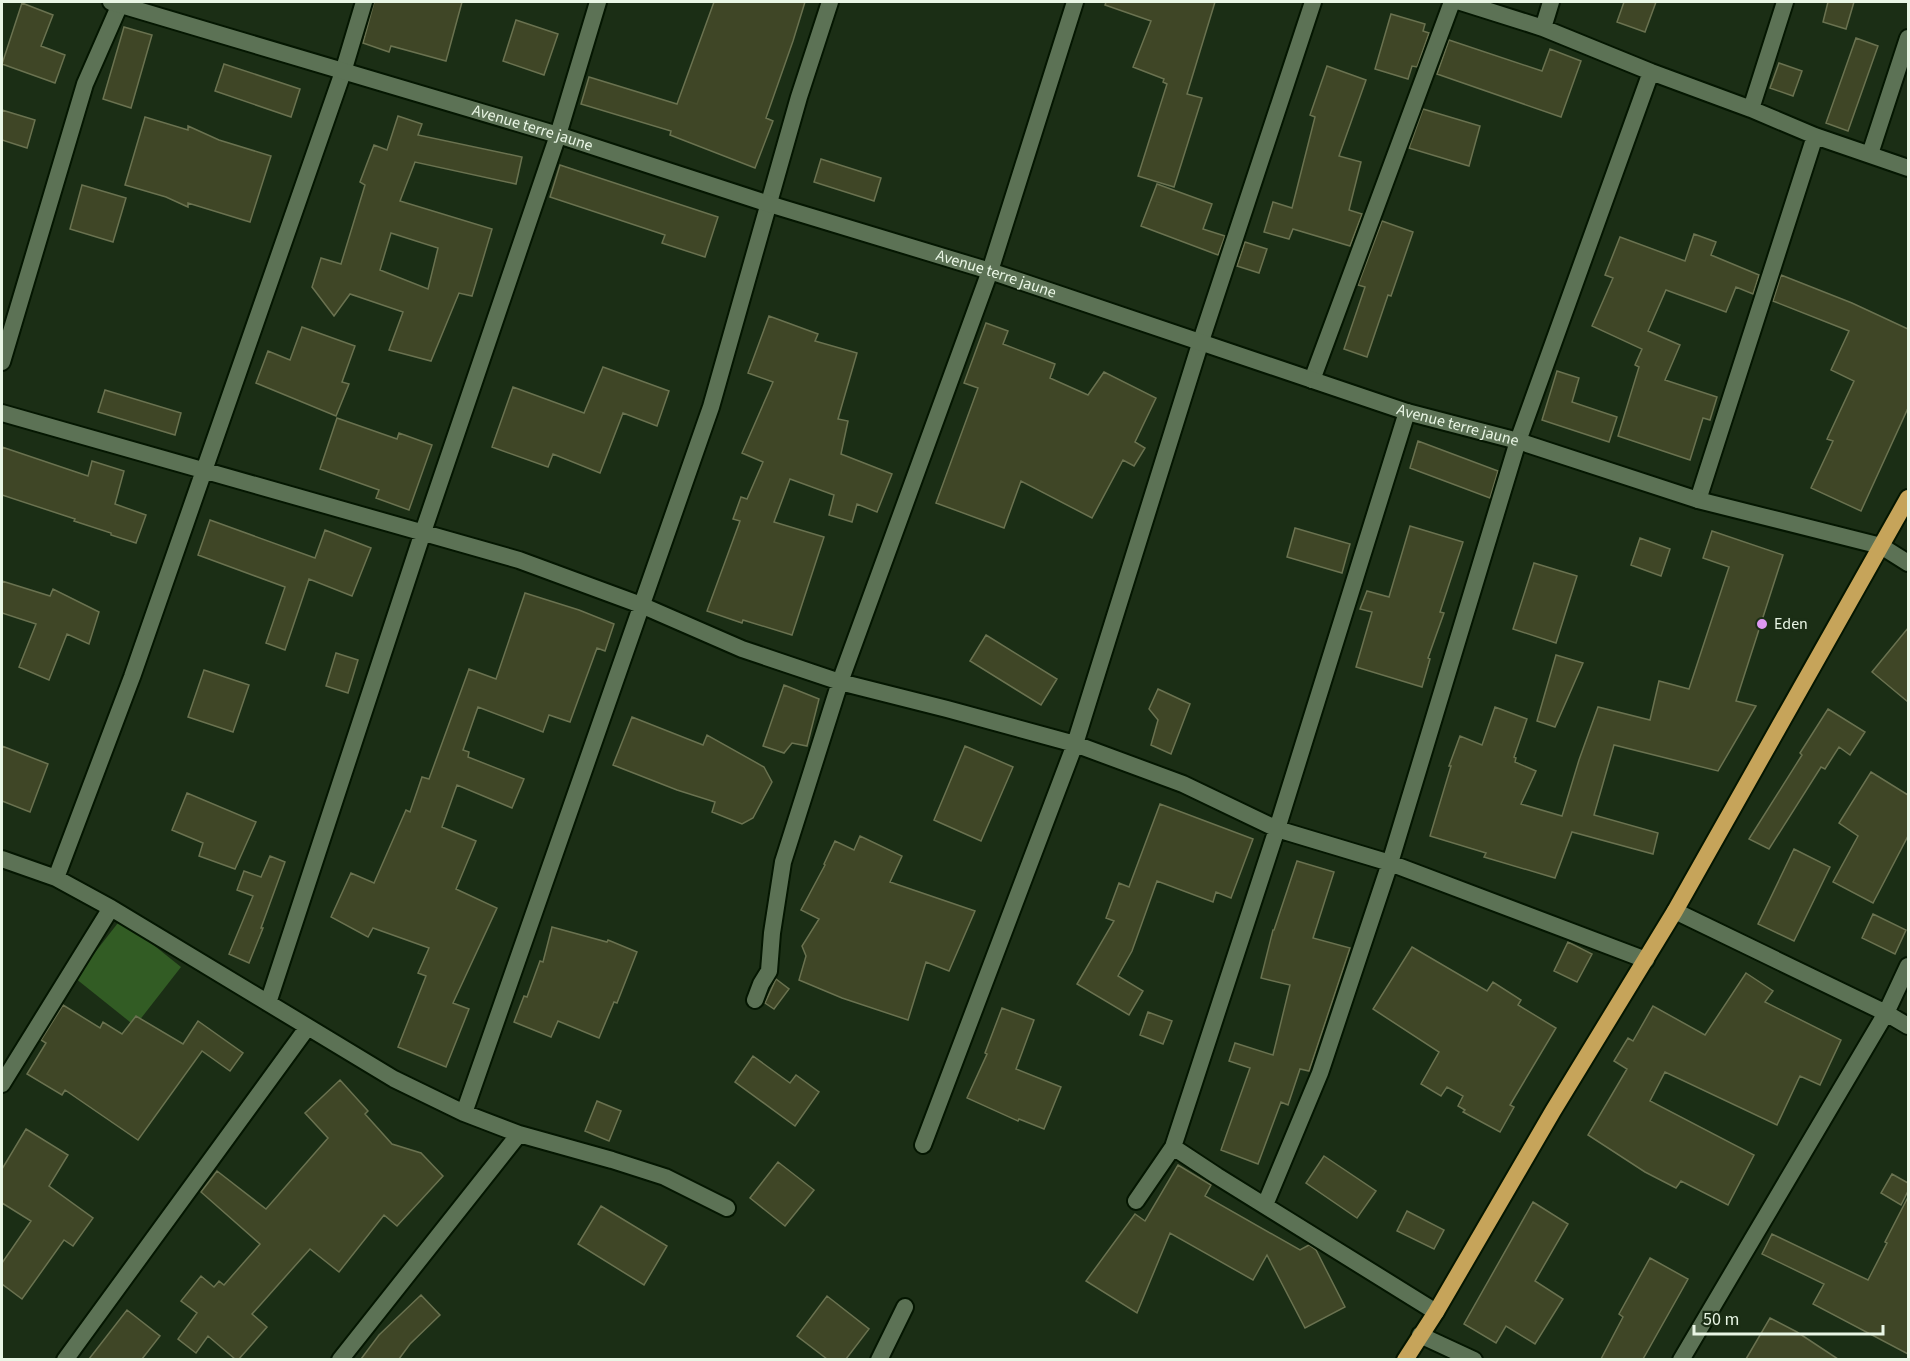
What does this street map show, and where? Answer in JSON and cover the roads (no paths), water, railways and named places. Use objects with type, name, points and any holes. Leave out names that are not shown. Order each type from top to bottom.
[{"type":"highway","points":[[1405,1359],[1436,1312],[1553,1111],[1675,911],[1908,498]]},
{"type":"street","points":[[2,362],[85,84],[118,2]]},
{"type":"street","name":"Avenue terre jaune","points":[[118,2],[343,72],[558,135],[769,204],[990,271],[1200,344],[1407,412],[1518,441],[1698,500],[1881,546],[1908,563]]},
{"type":"street","points":[[56,878],[132,677],[343,72],[364,2]]},
{"type":"street","points":[[268,1003],[423,532],[558,135],[598,2]]},
{"type":"street","points":[[464,1113],[711,407],[799,98],[830,2]]},
{"type":"street","points":[[755,1000],[769,971],[772,933],[783,862],[840,682],[990,271],[1075,2]]},
{"type":"street","points":[[923,1145],[1075,744],[1200,344],[1313,2]]},
{"type":"street","points":[[1312,380],[1452,2]]},
{"type":"street","points":[[1461,2],[1543,28],[1815,136],[1908,168]]},
{"type":"street","points":[[1543,28],[1551,2]]},
{"type":"street","points":[[1751,109],[1785,2]]},
{"type":"street","points":[[1870,154],[1908,38]]},
{"type":"street","points":[[1265,1205],[1320,1073],[1390,863],[1518,441],[1650,72]]},
{"type":"street","points":[[1698,500],[1815,136]]},
{"type":"street","points":[[1136,1202],[1173,1147],[1277,829],[1407,412]]},
{"type":"street","points":[[2,413],[519,560],[641,605],[742,649],[840,682],[1075,744],[1183,784],[1277,829],[1390,863],[1646,960]]},
{"type":"street","points":[[2,859],[56,878],[111,908],[394,1079],[464,1113],[519,1134],[665,1177],[727,1208]]},
{"type":"street","points":[[2,1084],[111,908]]},
{"type":"street","points":[[1675,911],[1886,1013],[1908,1026]]},
{"type":"street","points":[[1681,1359],[1886,1013],[1908,966]]},
{"type":"street","points":[[65,1359],[307,1028]]},
{"type":"street","points":[[340,1359],[519,1134]]},
{"type":"street","points":[[1173,1147],[1436,1312]]},
{"type":"street","points":[[879,1359],[905,1307]]},
{"type":"street","points":[[1420,1335],[1474,1359]]},
{"type":"place","name":"Eden","points":[[1762,624]]}]
